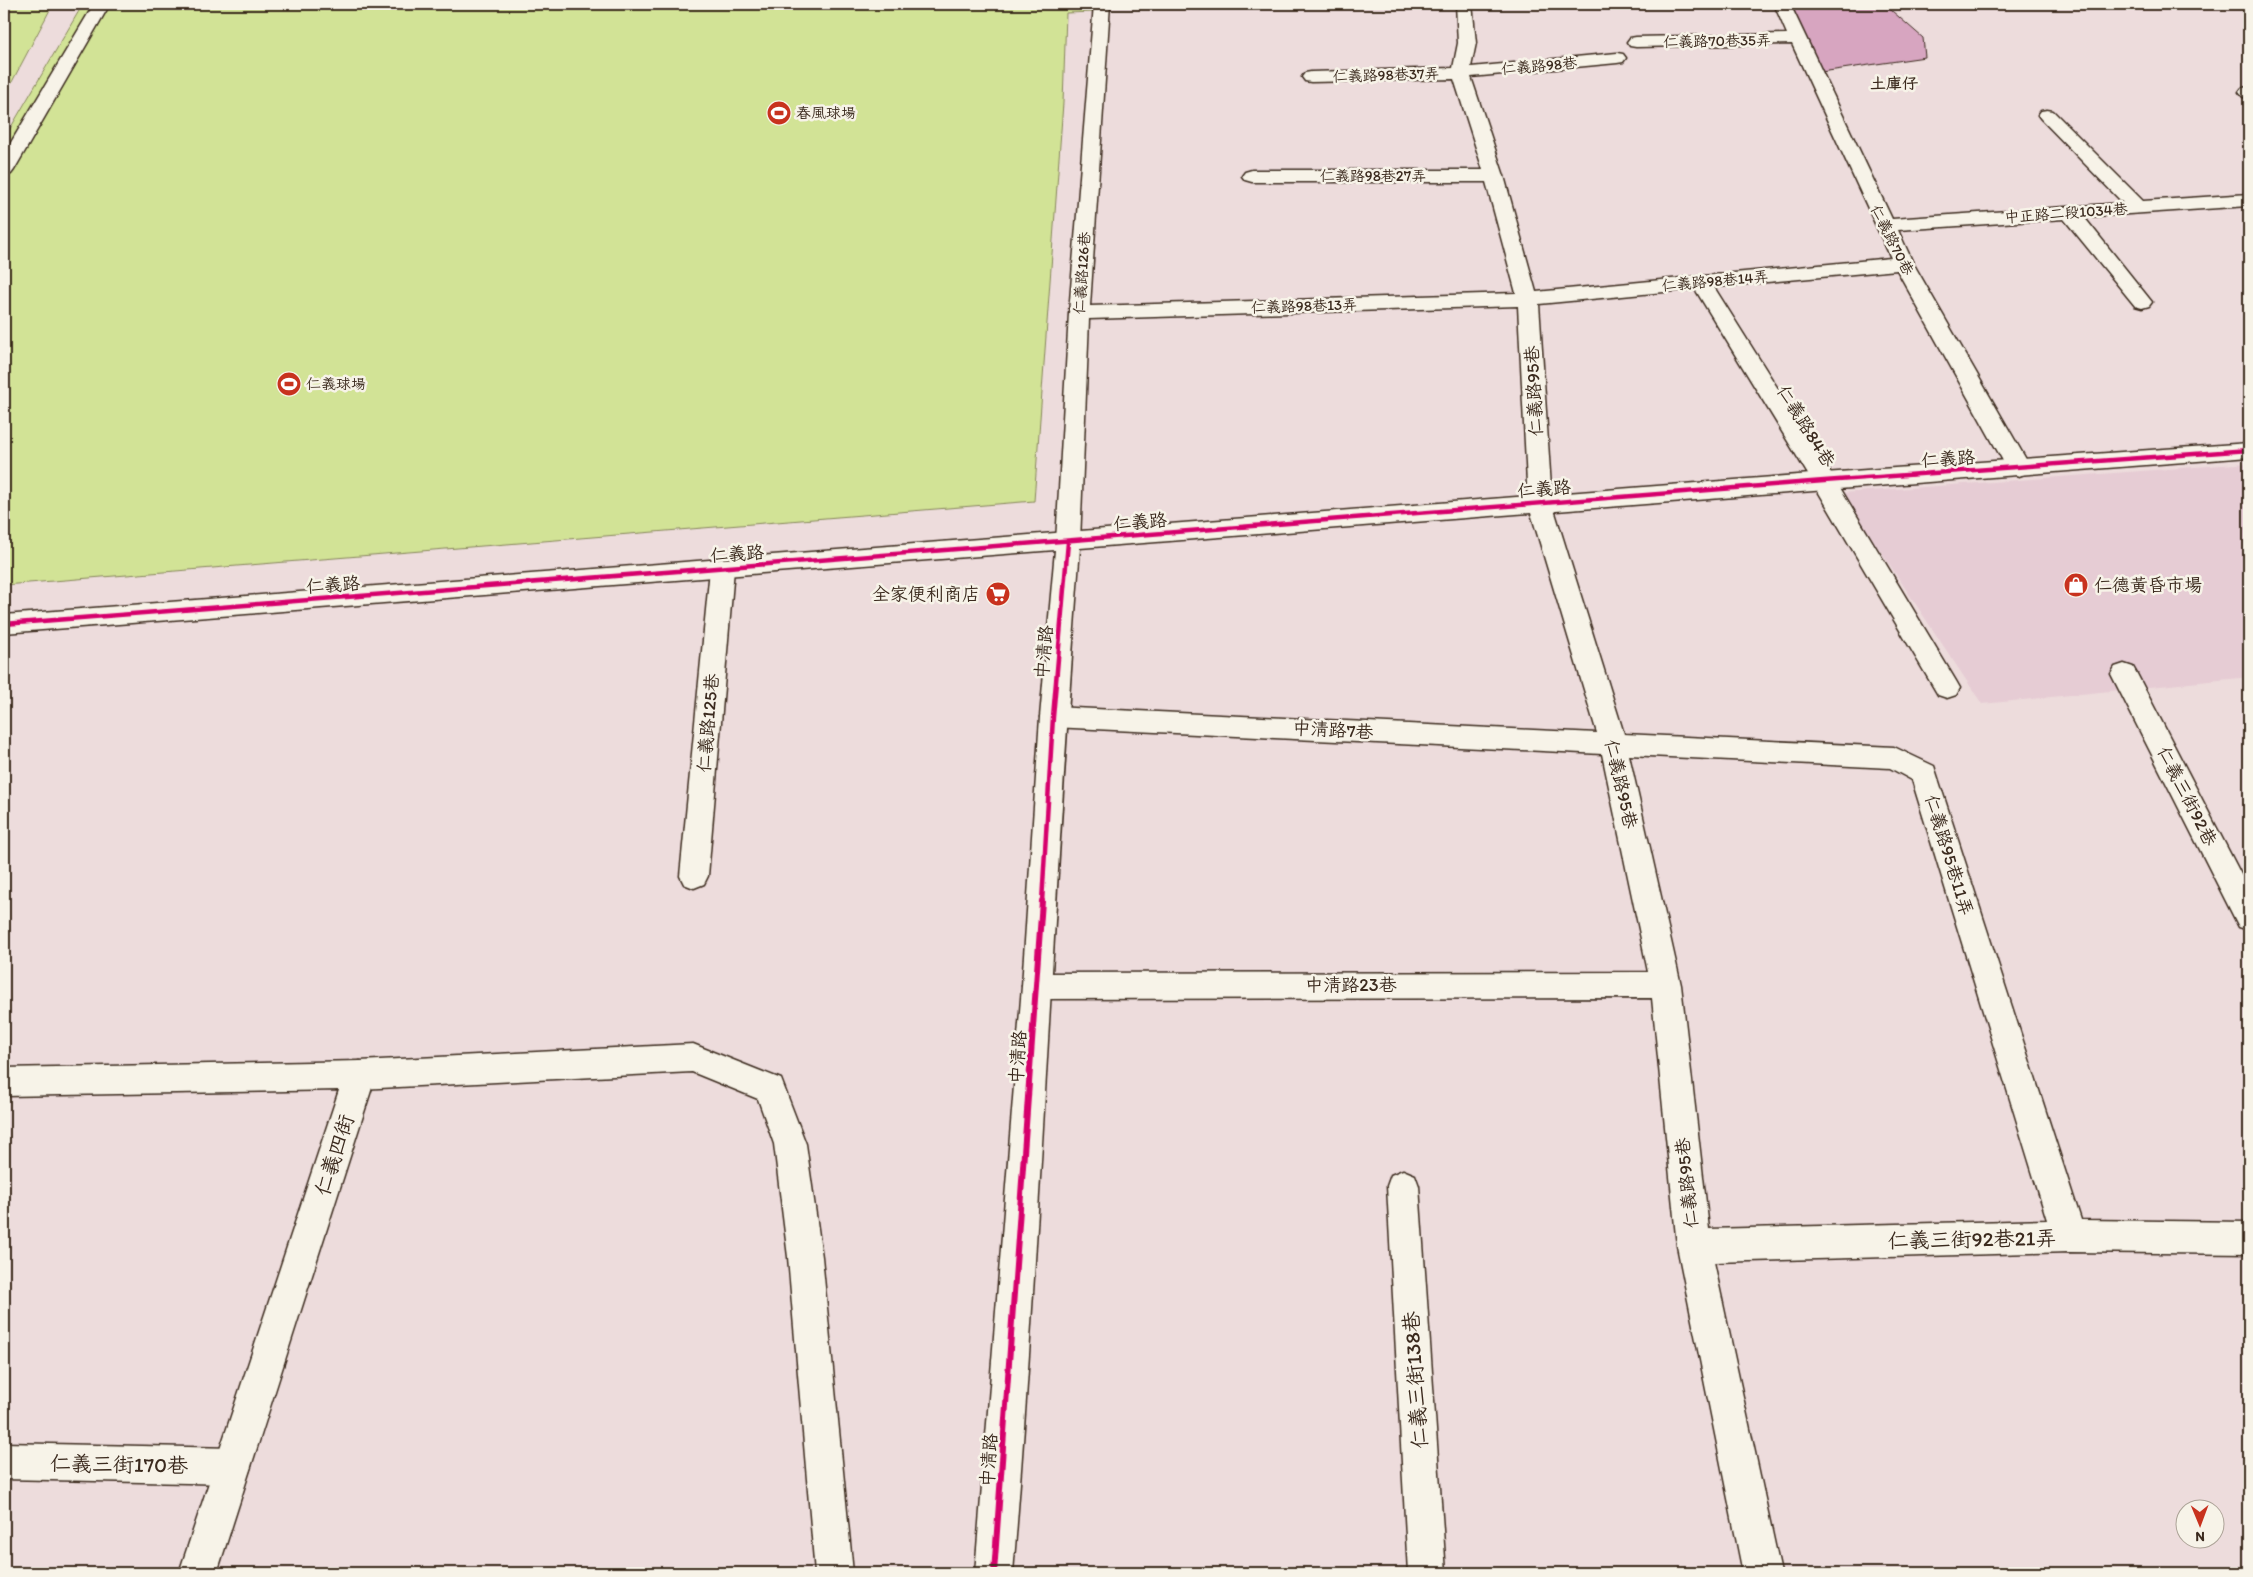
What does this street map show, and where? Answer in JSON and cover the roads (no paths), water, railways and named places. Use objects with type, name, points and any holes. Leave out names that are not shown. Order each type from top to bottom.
[{"type":"street","points":[[4,170],[102,4]]},
{"type":"street","name":"仁義路126巷","points":[[1068,542],[1079,313],[1102,4]]},
{"type":"street","name":"仁義路95巷","points":[[1464,4],[1467,43],[1461,73],[1494,176],[1528,299],[1540,503],[1613,743],[1666,985],[1694,1246],[1762,1573]]},
{"type":"street","name":"仁義路70巷","points":[[1782,4],[1903,263],[2019,468]]},
{"type":"street","name":"仁義路70巷35弄","points":[[1636,42],[1798,39]]},
{"type":"street","name":"仁義路98巷","points":[[1461,73],[1617,58]]},
{"type":"street","name":"仁義路98巷37弄","points":[[1311,77],[1461,73]]},
{"type":"street","points":[[2047,115],[2140,208]]},
{"type":"street","name":"仁義路98巷27弄","points":[[1252,176],[1494,176]]},
{"type":"street","name":"中正路二段1034巷","points":[[1884,225],[2249,200]]},
{"type":"street","points":[[2070,213],[2142,302]]},
{"type":"street","name":"仁義路98巷14弄","points":[[1528,299],[1903,263]]},
{"type":"street","name":"仁義路84巷","points":[[1701,282],[1824,481],[1947,688]]},
{"type":"street","name":"仁義路98巷13弄","points":[[1079,313],[1528,299]]},
{"type":"street","name":"仁義路","points":[[4,624],[1068,542],[1540,503],[2249,450]]},
{"type":"street","name":"中清路","points":[[994,1573],[1037,986],[1052,717],[1068,542]]},
{"type":"street","name":"仁義路125巷","points":[[694,876],[722,569]]},
{"type":"street","name":"仁義三街92巷","points":[[2124,674],[2249,918]]},
{"type":"street","name":"中清路7巷","points":[[1052,717],[1613,743]]},
{"type":"street","name":"仁義路95巷11弄","points":[[1613,743],[1894,758],[1924,774],[2069,1236]]},
{"type":"street","name":"中清路23巷","points":[[1037,986],[1666,985]]},
{"type":"street","points":[[4,1082],[360,1075],[693,1058],[770,1089],[790,1144],[805,1257],[834,1573]]},
{"type":"street","name":"仁義四街","points":[[198,1573],[360,1075]]},
{"type":"street","name":"仁義三街138巷","points":[[1403,1186],[1427,1573]]},
{"type":"street","name":"仁義三街92巷21弄","points":[[1694,1246],[2069,1236],[2249,1238]]},
{"type":"street","name":"仁義三街170巷","points":[[4,1461],[233,1466]]},
{"type":"place","name":"春風球場","points":[[779,113]]},
{"type":"place","name":"仁義球場","points":[[289,384]]},
{"type":"place","name":"仁德黃昏市場","points":[[2076,585]]},
{"type":"place","name":"全家便利商店","points":[[998,594]]},
{"type":"district","name":"土庫仔","points":[[1894,83]]}]
